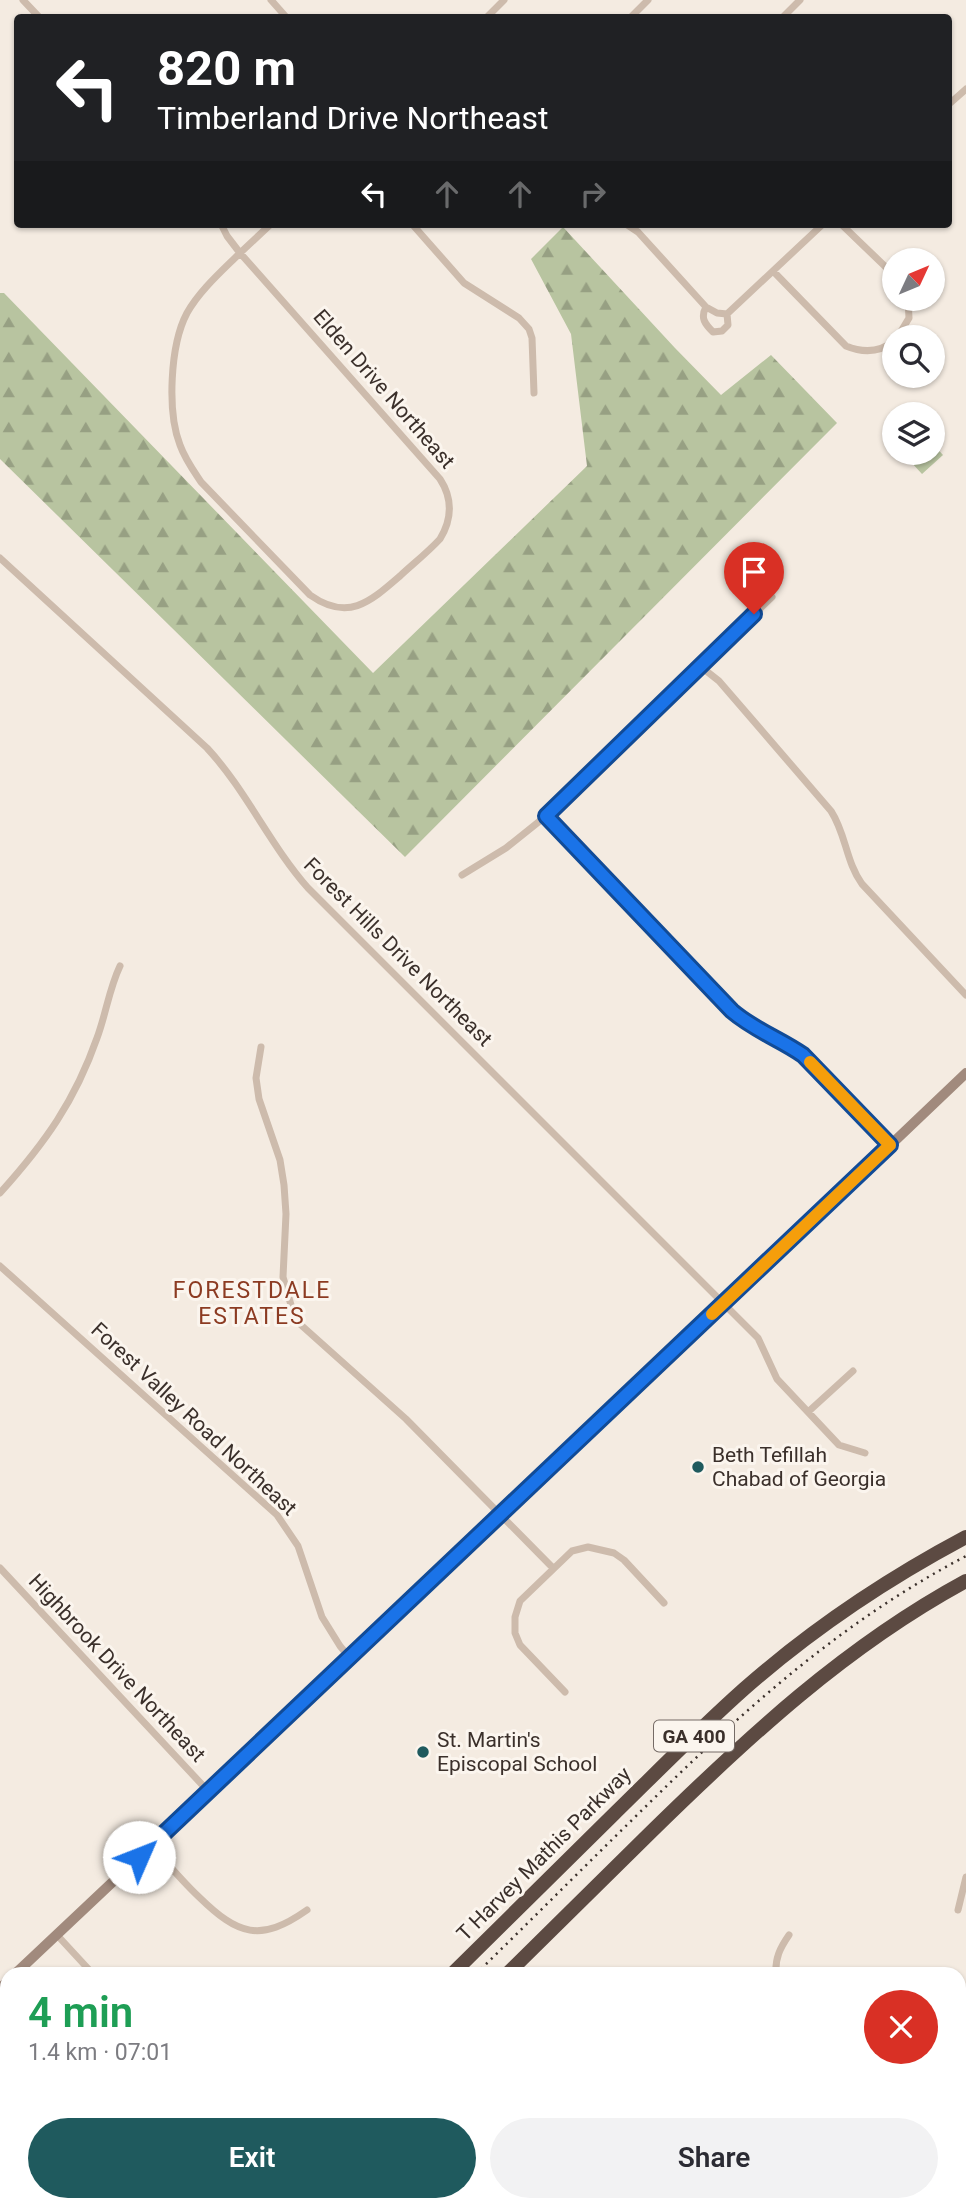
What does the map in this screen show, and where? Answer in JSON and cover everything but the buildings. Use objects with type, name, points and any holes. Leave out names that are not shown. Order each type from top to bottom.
[{"type":"highway","name":"T Harvey Mathis Parkway","points":[[459,1967],[744,1689],[858,1601],[966,1537]]},
{"type":"highway","name":"GA 400","points":[[514,1967],[702,1782],[779,1711],[879,1634],[966,1581]]},
{"type":"street","points":[[23,0],[36,14]]},
{"type":"street","points":[[271,0],[283,14]]},
{"type":"street","points":[[490,14],[504,0]]},
{"type":"street","points":[[634,14],[648,0]]},
{"type":"street","points":[[786,14],[800,0]]},
{"type":"street","points":[[952,101],[966,89]]},
{"type":"street","name":"Elden Drive Northeast","points":[[224,228],[240,253],[440,479],[448,493],[450,517],[440,539],[376,597],[359,606],[333,608],[310,595],[201,482],[188,464],[179,443],[174,426],[173,405],[174,358],[179,332],[187,313],[199,296],[240,253]]},
{"type":"street","points":[[240,253],[267,228]]},
{"type":"street","points":[[416,228],[464,283],[519,318],[529,329],[532,338],[534,393]]},
{"type":"street","points":[[632,228],[706,307],[717,313],[727,314],[818,228]]},
{"type":"street","points":[[845,228],[882,263]]},
{"type":"street","points":[[773,271],[846,346],[877,350],[882,347]]},
{"type":"street","points":[[706,307],[703,318],[713,332],[722,331],[728,325],[727,314]]},
{"type":"street","name":"Forest Hills Drive Northeast","points":[[0,558],[206,748],[228,773],[285,861],[308,888],[758,1338],[777,1379],[839,1445],[865,1453]]},
{"type":"street","points":[[462,875],[506,848],[546,816],[772,597]]},
{"type":"street","points":[[700,666],[719,681],[831,811],[842,830],[851,867],[862,884],[966,995]]},
{"type":"street","points":[[546,816],[732,1011],[754,1028],[803,1055],[890,1145]]},
{"type":"street","points":[[0,1192],[43,1143],[61,1117],[96,1040],[120,966]]},
{"type":"street","points":[[261,1047],[256,1078],[259,1099],[280,1160],[286,1214],[283,1277],[293,1312],[301,1325],[406,1419],[553,1568]]},
{"type":"street","points":[[23,1967],[966,1073]]},
{"type":"street","name":"Forest Valley Road Northeast","points":[[0,1266],[277,1515],[298,1546],[322,1617],[350,1658]]},
{"type":"street","points":[[808,1412],[853,1371]]},
{"type":"street","points":[[565,1692],[520,1645],[515,1633],[515,1617],[520,1601],[553,1568],[572,1551],[588,1547],[614,1552],[664,1603]]},
{"type":"street","name":"Highbrook Drive Northeast","points":[[0,1569],[208,1791]]},
{"type":"street","points":[[152,1846],[218,1916],[236,1927],[255,1931],[269,1930],[290,1922],[307,1910]]},
{"type":"street","points":[[958,1910],[966,1877]]},
{"type":"street","points":[[57,1935],[87,1967]]},
{"type":"street","points":[[776,1967],[779,1950],[789,1935]]},
{"type":"green space","points":[[564,228],[721,395],[771,355],[837,423],[405,857],[0,459],[0,293],[4,293],[373,673],[587,466],[571,334],[531,259]]},
{"type":"green space","points":[[914,465],[932,465],[922,474]]},
{"type":"railway","points":[[483,1967],[748,1710],[830,1643],[873,1612],[966,1556]]},
{"type":"slow traffic","points":[[712,1314],[890,1145],[810,1062]]},
{"type":"place","name":"Beth Tefillah Chabad of Georgia","points":[[698,1467]]},
{"type":"place","name":"St. Martin's Episcopal School","points":[[423,1752]]},
{"type":"district","name":"FORESTDALE ESTATES","points":[[252,1303]]},
{"type":"route","points":[[139,1857],[890,1145],[803,1055],[754,1028],[732,1011],[546,816],[754,614]]}]
